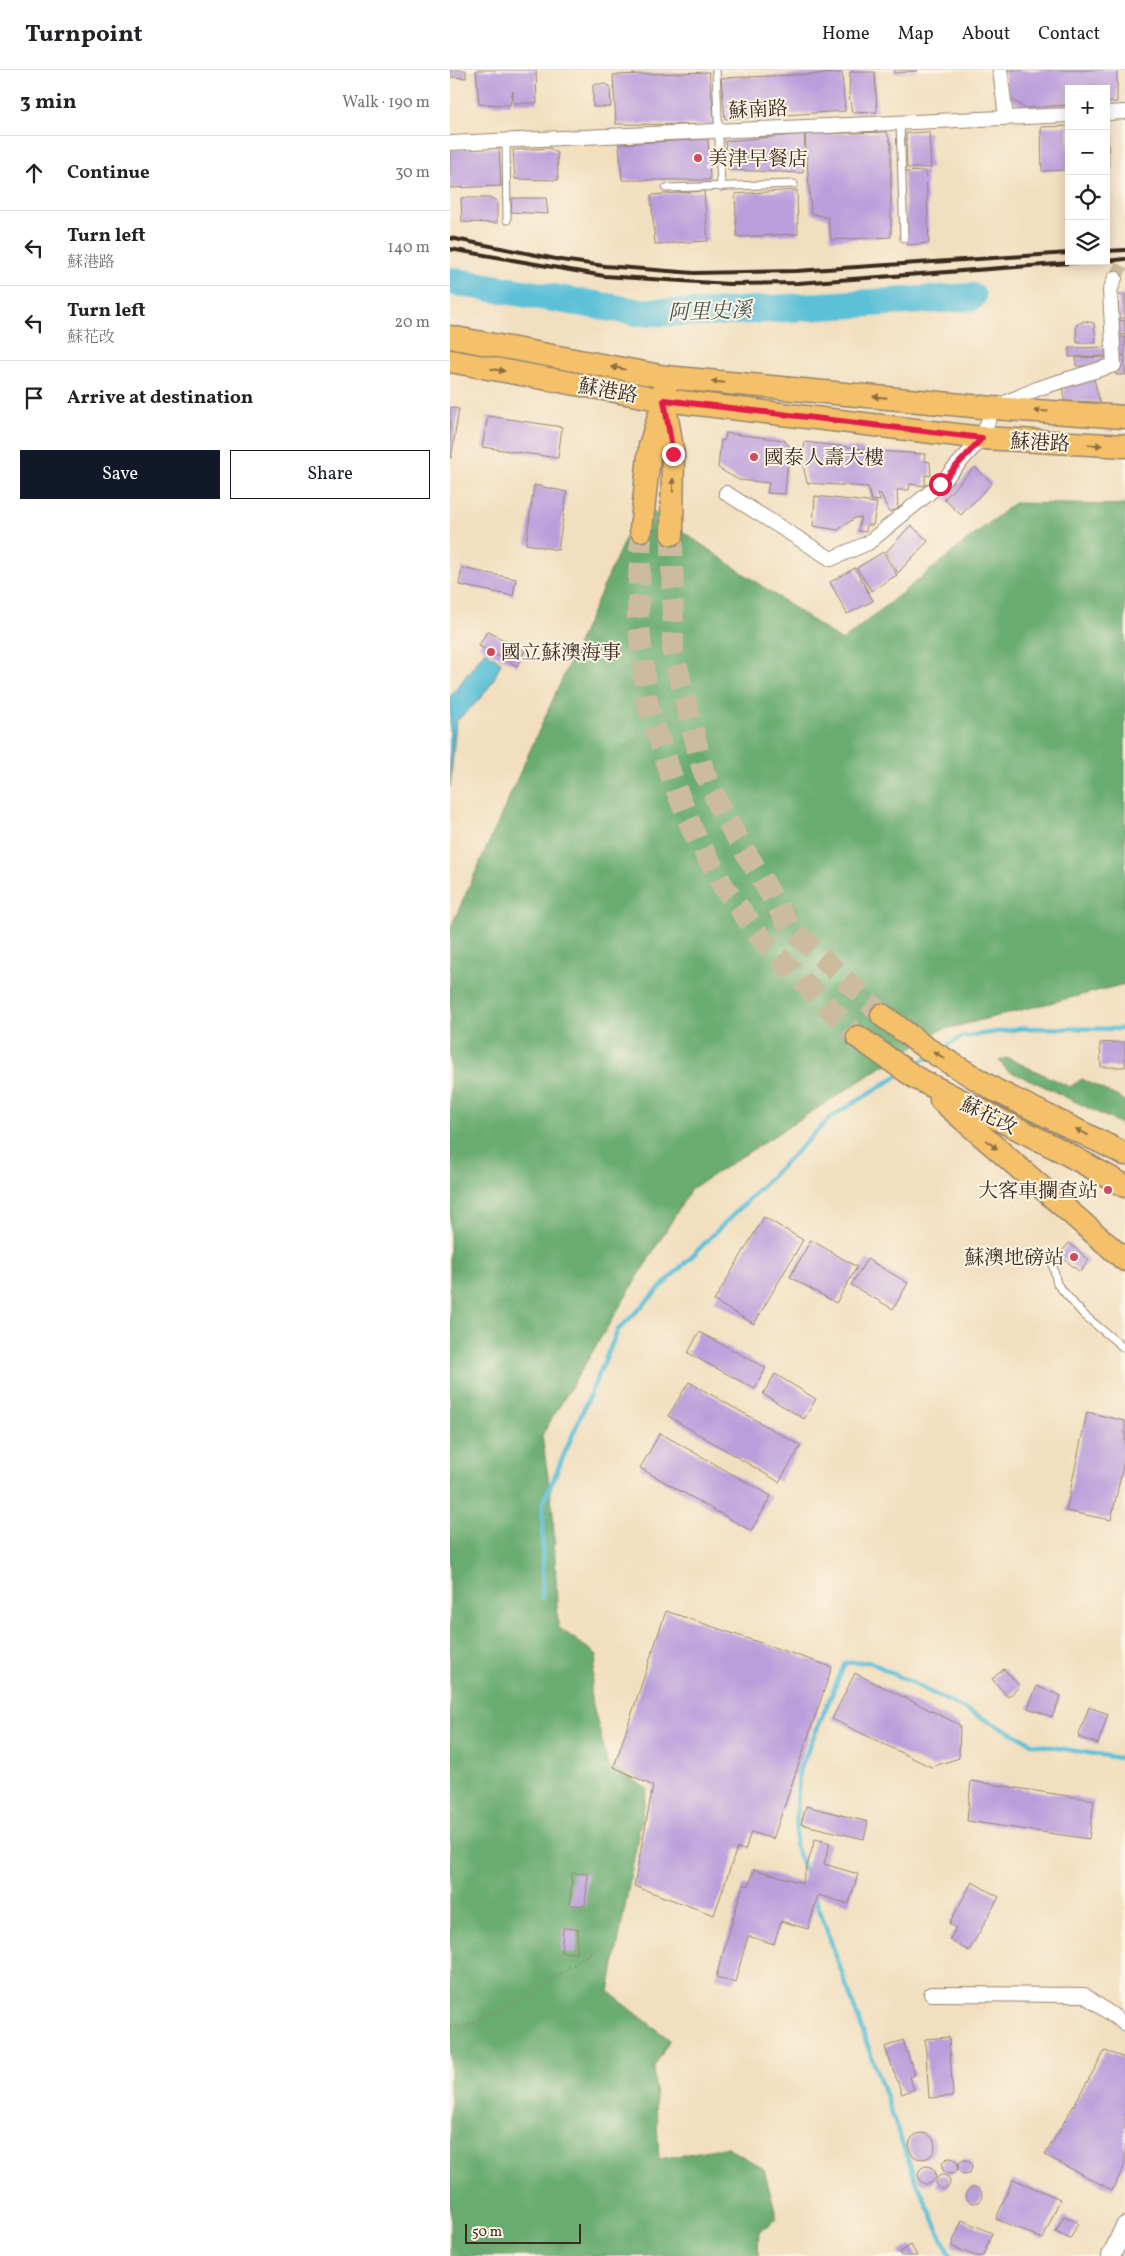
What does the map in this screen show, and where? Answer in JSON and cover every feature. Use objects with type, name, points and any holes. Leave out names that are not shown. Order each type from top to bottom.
[{"type":"main road","name":"蘇港路","points":[[450,337],[666,377],[993,408],[1125,417]]},
{"type":"main road","name":"蘇港路","points":[[450,361],[664,400],[982,438],[1125,446]]},
{"type":"main road","points":[[640,530],[650,446],[664,400],[666,377]]},
{"type":"main road","points":[[664,400],[673,454],[672,534]]},
{"type":"main road","name":"蘇花改","points":[[882,1015],[926,1048],[995,1090],[1125,1154]]},
{"type":"main road","name":"蘇花改","points":[[858,1037],[916,1078],[1060,1150],[1125,1186]]},
{"type":"main road","points":[[916,1078],[962,1108],[1019,1135],[1104,1180],[1125,1195]]},
{"type":"main road","points":[[916,1078],[1125,1260]]},
{"type":"street","points":[[1000,70],[1006,117]]},
{"type":"street","points":[[1110,113],[1125,112]]},
{"type":"street","name":"蘇南路","points":[[450,143],[1065,115]]},
{"type":"street","points":[[726,493],[831,559],[868,543],[940,484],[982,438],[993,408],[1039,388],[1114,365],[1110,291],[1115,278]]},
{"type":"street","points":[[931,1994],[1084,1995],[1125,2024]]},
{"type":"street","points":[[1112,2256],[1125,2226]]},
{"type":"lane","points":[[716,70],[721,187]]},
{"type":"lane","points":[[900,122],[904,238]]},
{"type":"lane","points":[[506,140],[507,220]]},
{"type":"lane","points":[[666,188],[794,184]]},
{"type":"lane","points":[[1052,1261],[1057,1284],[1083,1314],[1125,1349]]},
{"type":"path","points":[[450,2026],[461,2027],[528,1997],[598,1947]]},
{"type":"green space","points":[[641,503],[842,641],[1014,503],[1125,505],[1125,984],[938,1031],[691,1189],[542,1435],[553,1512],[558,1627],[597,1655],[590,1693],[609,1769],[614,1767],[647,1789],[609,1992],[670,2040],[654,2067],[659,2159],[727,2147],[764,2169],[777,2219],[759,2231],[758,2256],[450,2256],[450,929]]},
{"type":"green space","points":[[1008,1058],[1070,1087],[1082,1079],[1122,1099],[1125,1101],[1125,1126],[1035,1082],[1008,1071],[999,1061]]},
{"type":"water","points":[[485,651],[501,662],[489,688],[456,721],[450,787],[450,697]]},
{"type":"building","points":[[450,70],[466,70],[466,78],[450,77]]},
{"type":"building","points":[[476,70],[536,70],[537,103],[513,103],[513,91],[510,105],[479,104]]},
{"type":"building","points":[[894,70],[916,70],[917,71],[894,73]]},
{"type":"building","points":[[1004,70],[1117,70],[1117,102],[1110,103],[1110,85],[1065,85],[1065,105],[1025,108],[1009,98]]},
{"type":"building","points":[[709,72],[715,125],[616,124],[613,75]]},
{"type":"building","points":[[850,72],[875,72],[877,112],[852,113],[849,94]]},
{"type":"building","points":[[842,73],[845,111],[725,119],[721,78]]},
{"type":"building","points":[[593,84],[610,86],[611,107],[593,107]]},
{"type":"building","points":[[1065,126],[1065,170],[1042,171],[1041,127]]},
{"type":"building","points":[[887,132],[891,145],[891,237],[831,240],[828,218],[811,213],[805,134]]},
{"type":"building","points":[[929,132],[931,168],[907,168],[906,133]]},
{"type":"building","points":[[805,134],[803,173],[728,170],[725,141]]},
{"type":"building","points":[[708,139],[710,180],[622,180],[619,144]]},
{"type":"building","points":[[499,148],[501,186],[450,188],[450,150]]},
{"type":"building","points":[[550,148],[557,153],[558,180],[515,179],[513,150]]},
{"type":"building","points":[[926,171],[929,243],[907,245],[904,172]]},
{"type":"building","points":[[797,190],[798,234],[737,237],[735,194]]},
{"type":"building","points":[[704,191],[708,241],[655,244],[651,195]]},
{"type":"building","points":[[461,198],[491,198],[497,201],[497,223],[462,222]]},
{"type":"building","points":[[512,198],[546,198],[548,214],[511,212]]},
{"type":"building","points":[[1118,295],[1125,295],[1125,318],[1119,318]]},
{"type":"building","points":[[1117,320],[1125,321],[1125,335],[1116,334]]},
{"type":"building","points":[[1084,321],[1094,323],[1096,343],[1077,343],[1076,325]]},
{"type":"building","points":[[1116,337],[1125,337],[1125,355],[1116,355]]},
{"type":"building","points":[[1107,347],[1107,356],[1069,357],[1069,348]]},
{"type":"building","points":[[1116,356],[1125,356],[1125,375],[1116,375]]},
{"type":"building","points":[[1109,357],[1109,366],[1076,366],[1076,358]]},
{"type":"building","points":[[1093,375],[1100,402],[1064,401],[1064,382]]},
{"type":"building","points":[[450,407],[459,409],[451,458],[450,458]]},
{"type":"building","points":[[488,416],[562,427],[558,458],[482,447]]},
{"type":"building","name":"國泰人壽大樓","points":[[726,433],[784,440],[789,446],[785,494],[767,493],[769,483],[739,480],[718,468],[721,440],[724,441]]},
{"type":"building","points":[[805,442],[864,449],[867,465],[875,467],[877,451],[925,454],[924,461],[930,462],[931,476],[925,475],[925,486],[910,484],[909,490],[897,490],[898,509],[889,512],[881,494],[878,493],[880,501],[871,500],[868,487],[807,483],[802,460]]},
{"type":"building","points":[[975,467],[992,483],[961,515],[944,499]]},
{"type":"building","points":[[534,485],[567,492],[558,550],[526,544]]},
{"type":"building","points":[[815,496],[877,503],[873,525],[867,525],[866,532],[858,531],[861,517],[855,518],[838,530],[813,526]]},
{"type":"building","points":[[911,525],[928,541],[898,573],[886,552]]},
{"type":"building","points":[[883,552],[897,575],[871,591],[857,568]]},
{"type":"building","points":[[462,568],[516,579],[513,596],[459,585]]},
{"type":"building","points":[[855,568],[873,601],[847,614],[830,582]]},
{"type":"building","points":[[487,631],[525,651],[517,666],[479,646]]},
{"type":"building","points":[[1125,1042],[1125,1067],[1101,1067],[1100,1043]]},
{"type":"building","points":[[764,1217],[803,1240],[754,1324],[714,1301]]},
{"type":"building","points":[[811,1240],[857,1267],[836,1303],[790,1277]]},
{"type":"building","name":"蘇澳地磅站","points":[[1069,1243],[1089,1260],[1080,1272],[1059,1255]]},
{"type":"building","points":[[867,1259],[908,1283],[893,1309],[851,1285]]},
{"type":"building","points":[[699,1332],[766,1368],[755,1389],[688,1353]]},
{"type":"building","points":[[775,1374],[816,1399],[804,1419],[763,1394]]},
{"type":"building","points":[[689,1382],[801,1446],[779,1482],[668,1416]]},
{"type":"building","points":[[1087,1412],[1125,1421],[1125,1457],[1111,1520],[1066,1511]]},
{"type":"building","points":[[660,1433],[771,1496],[751,1531],[640,1468]]},
{"type":"building","points":[[666,1611],[832,1667],[773,1839],[751,1832],[745,1850],[737,1848],[714,1915],[634,1886],[653,1786],[614,1767]]},
{"type":"building","points":[[1004,1669],[1020,1686],[1008,1697],[992,1679]]},
{"type":"building","points":[[855,1673],[960,1725],[959,1758],[931,1767],[832,1719]]},
{"type":"building","points":[[1037,1686],[1061,1696],[1052,1717],[1028,1708]]},
{"type":"building","points":[[1089,1707],[1108,1714],[1098,1744],[1078,1737]]},
{"type":"building","points":[[971,1781],[1094,1800],[1089,1839],[967,1821]]},
{"type":"building","points":[[806,1806],[868,1822],[864,1839],[801,1824]]},
{"type":"building","points":[[815,1839],[830,1843],[824,1864],[858,1874],[849,1904],[818,1895],[808,1929],[781,1921],[774,1944],[748,1936],[735,1982],[716,1977],[743,1884],[749,1886],[754,1869],[802,1883]]},
{"type":"building","points":[[572,1873],[588,1874],[585,1906],[570,1905]]},
{"type":"building","points":[[972,1882],[999,1897],[969,1951],[949,1940],[956,1928],[949,1924]]},
{"type":"building","points":[[563,1928],[578,1929],[576,1953],[561,1952]]},
{"type":"building","points":[[949,2037],[953,2096],[929,2098],[925,2039]]},
{"type":"building","points":[[903,2040],[915,2075],[909,2077],[914,2089],[902,2094],[885,2047]]},
{"type":"building","points":[[1105,2051],[1125,2058],[1125,2165],[1112,2190],[1045,2155]]},
{"type":"building","points":[[922,2133],[931,2137],[935,2146],[931,2155],[922,2159],[913,2155],[909,2146],[913,2137]]},
{"type":"building","points":[[950,2158],[958,2166],[950,2174],[942,2166]]},
{"type":"building","points":[[965,2160],[970,2162],[972,2167],[970,2172],[965,2174],[960,2172],[958,2167],[960,2162]]},
{"type":"building","points":[[927,2166],[933,2169],[936,2175],[933,2181],[927,2184],[921,2181],[918,2175],[921,2169]]},
{"type":"building","points":[[940,2175],[946,2175],[950,2182],[946,2189],[940,2189],[936,2185],[936,2179]]},
{"type":"building","points":[[1013,2179],[1060,2199],[1043,2239],[996,2219]]},
{"type":"building","points":[[971,2187],[977,2187],[982,2192],[980,2201],[971,2203],[966,2198],[966,2192]]},
{"type":"building","points":[[1064,2216],[1078,2223],[1070,2239],[1056,2232]]},
{"type":"building","points":[[962,2220],[992,2233],[983,2256],[976,2256],[951,2246]]},
{"type":"building","points":[[911,2245],[917,2256],[901,2256],[899,2252]]},
{"type":"waterway","name":"阿里史溪","points":[[450,281],[637,312],[704,313],[972,297]]},
{"type":"waterway","points":[[941,1049],[962,1037],[1025,1028],[1125,1029]]},
{"type":"waterway","points":[[912,1067],[928,1057]]},
{"type":"waterway","points":[[542,1598],[543,1503],[618,1330],[831,1117],[899,1075]]},
{"type":"waterway","points":[[807,1876],[795,1846],[799,1771],[845,1663],[870,1662],[1034,1744],[1125,1759]]},
{"type":"waterway","points":[[815,1897],[914,2176],[950,2256]]},
{"type":"tunnel","points":[[1115,278],[1125,259]]},
{"type":"tunnel","points":[[641,530],[638,616],[647,702],[673,781],[693,831],[723,886],[765,943],[858,1037]]},
{"type":"tunnel","points":[[672,534],[673,652],[703,770],[723,814],[790,927],[882,1015]]},
{"type":"railway","points":[[450,238],[561,260],[605,266],[694,273],[796,271],[1065,253]]},
{"type":"railway","points":[[450,249],[604,276],[729,284],[798,283],[1065,263]]},
{"type":"railway","points":[[1110,251],[1125,250]]},
{"type":"railway","points":[[1110,261],[1125,259]]},
{"type":"place","name":"美津早餐店","points":[[698,158]]},
{"type":"place","name":"國泰人壽大樓","points":[[754,457]]},
{"type":"place","name":"國立蘇澳海事","points":[[491,652]]},
{"type":"place","name":"大客車攔查站","points":[[1108,1190]]},
{"type":"place","name":"蘇澳地磅站","points":[[1074,1257]]},
{"type":"route","points":[[673,454],[664,400],[982,438],[940,484]]}]
